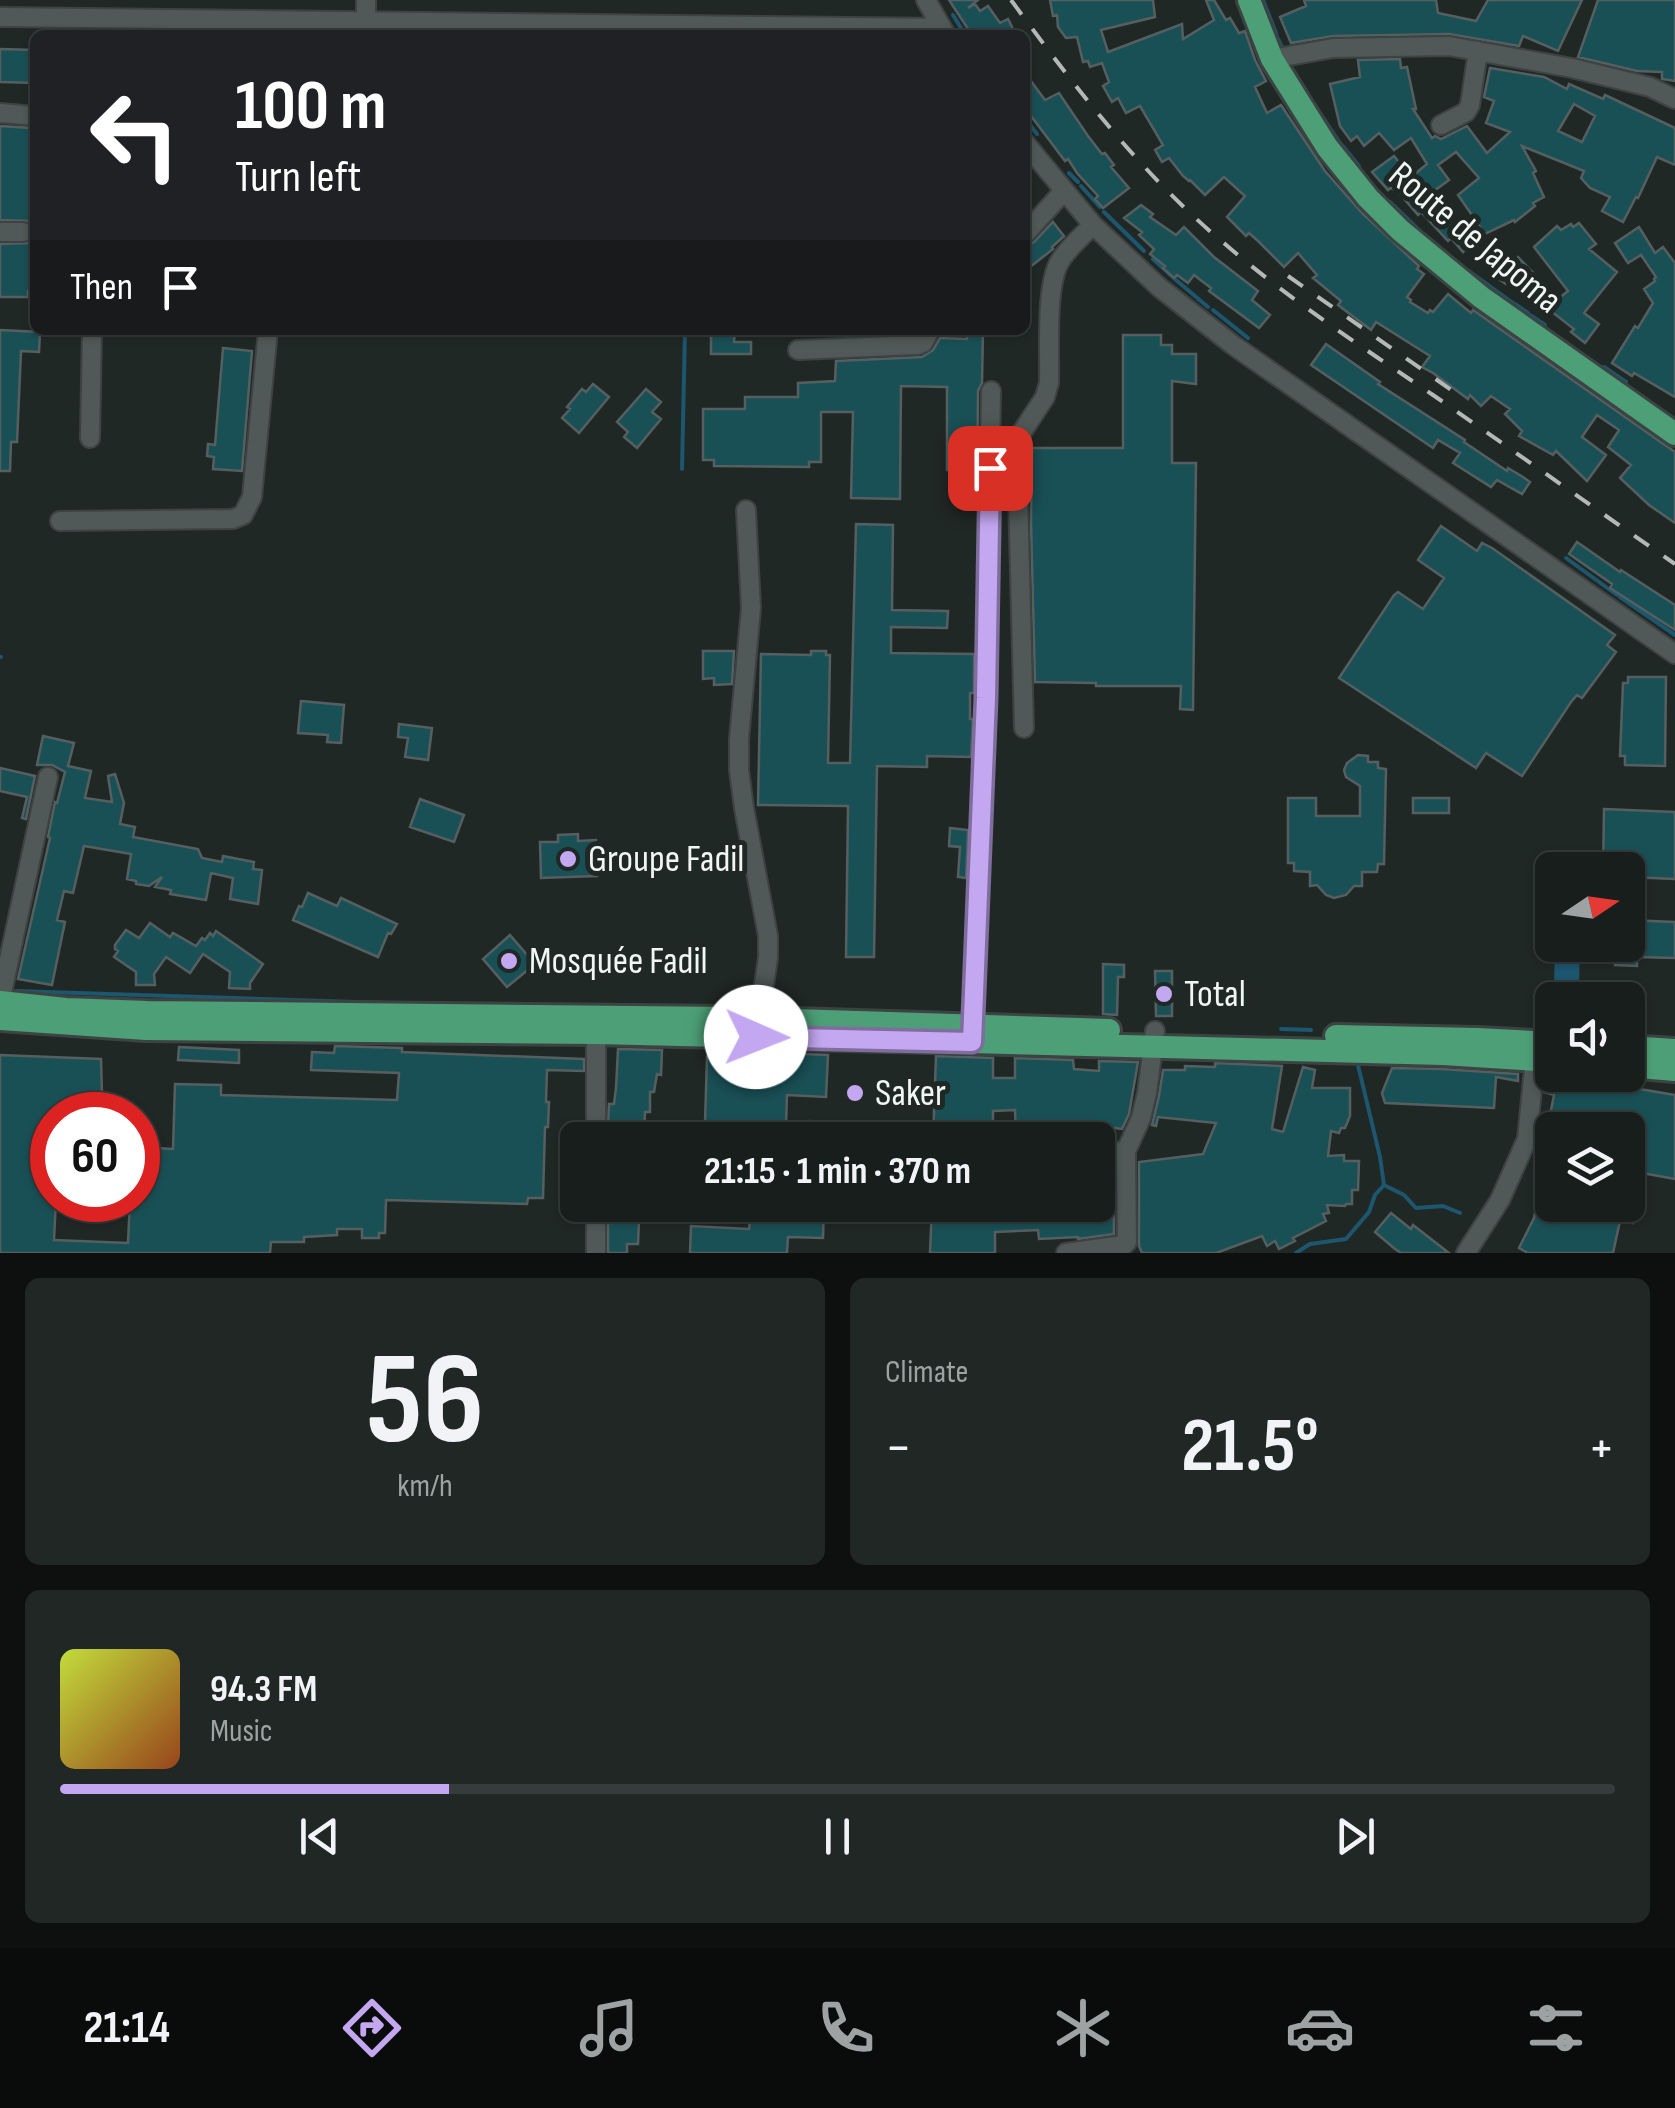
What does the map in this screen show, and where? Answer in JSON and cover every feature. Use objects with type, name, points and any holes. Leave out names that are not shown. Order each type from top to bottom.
[{"type":"main road","name":"Route de Japoma","points":[[1249,0],[1272,59],[1327,148],[1368,198],[1481,297],[1672,426]]},
{"type":"main road","points":[[0,1002],[146,1021]]},
{"type":"main road","points":[[0,1019],[758,1028],[1535,1051]]},
{"type":"main road","points":[[392,1023],[596,1034],[758,1028]]},
{"type":"main road","points":[[1645,1049],[1675,1050]]},
{"type":"main road","points":[[1645,1067],[1675,1070]]},
{"type":"street","points":[[366,0],[366,22]]},
{"type":"street","points":[[926,0],[943,30]]},
{"type":"street","points":[[0,17],[643,30]]},
{"type":"street","points":[[1272,59],[1358,46],[1449,46],[1572,68],[1650,87],[1675,99]]},
{"type":"street","points":[[1441,125],[1466,112],[1470,105],[1478,52]]},
{"type":"street","points":[[1650,87],[1675,87]]},
{"type":"street","points":[[0,113],[30,116]]},
{"type":"street","points":[[1030,149],[1093,224],[1159,286],[1232,345],[1675,654]]},
{"type":"street","points":[[1030,228],[1063,192]]},
{"type":"street","points":[[1024,728],[1018,455],[1022,432],[1045,397],[1049,382],[1054,274],[1061,259],[1093,224]]},
{"type":"street","points":[[0,232],[23,232]]},
{"type":"street","points":[[90,438],[92,335]]},
{"type":"street","points":[[60,521],[243,516],[252,497],[268,335]]},
{"type":"street","points":[[798,350],[918,345],[927,335]]},
{"type":"street","points":[[972,1034],[986,698],[991,391]]},
{"type":"street","points":[[746,510],[751,608],[739,770],[768,936],[758,1028]]},
{"type":"street","points":[[0,1002],[48,778]]},
{"type":"street","points":[[596,1034],[596,1122]]},
{"type":"street","points":[[1066,1253],[1126,1244],[1126,1151],[1147,1093],[1154,1039]]},
{"type":"street","points":[[1466,1253],[1500,1200],[1526,1138],[1536,1092]]},
{"type":"street","points":[[1115,1152],[1126,1151]]},
{"type":"street","points":[[596,1222],[596,1253]]},
{"type":"water","points":[[1555,962],[1580,962],[1579,982],[1554,982]]},
{"type":"building","points":[[949,0],[978,0],[968,8],[975,4],[980,11],[988,6],[1000,23],[1008,19],[1014,30],[969,30]]},
{"type":"building","points":[[1050,0],[1153,0],[1155,17],[1101,30],[1108,52],[1182,24],[1183,39],[1214,20],[1206,0],[1214,0],[1239,33],[1245,31],[1266,81],[1255,87],[1267,113],[1281,105],[1325,171],[1362,213],[1419,266],[1417,269],[1424,274],[1407,297],[1410,302],[1433,312],[1448,294],[1675,452],[1675,523],[1620,478],[1631,465],[1608,447],[1619,430],[1597,415],[1582,437],[1606,455],[1587,481],[1556,451],[1553,455],[1519,436],[1522,431],[1505,414],[1510,409],[1491,396],[1481,406],[1470,395],[1468,399],[1422,367],[1430,356],[1376,322],[1371,330],[1338,305],[1341,301],[1313,278],[1317,275],[1298,253],[1284,267],[1249,233],[1246,236],[1227,217],[1245,196],[1224,177],[1205,195],[1169,158],[1162,162],[1155,150],[1163,145],[1140,106],[1126,113],[1118,98],[1112,102],[1103,86],[1109,82],[1102,63],[1090,67],[1088,61],[1083,62],[1077,37],[1066,38],[1058,27],[1057,15],[1053,16]]},
{"type":"building","points":[[1304,0],[1436,0],[1438,13],[1476,21],[1488,0],[1582,0],[1558,51],[1523,36],[1519,46],[1449,34],[1333,36],[1291,43],[1280,17],[1306,6]]},
{"type":"building","points":[[1598,0],[1675,0],[1675,81],[1662,79],[1662,72],[1637,71],[1578,57]]},
{"type":"building","points":[[0,49],[30,50],[30,83],[0,82]]},
{"type":"building","points":[[1400,59],[1401,68],[1407,67],[1413,109],[1432,138],[1441,139],[1467,126],[1487,153],[1510,132],[1486,123],[1494,101],[1484,97],[1490,68],[1544,77],[1567,89],[1569,84],[1603,99],[1605,95],[1675,128],[1675,165],[1657,157],[1623,222],[1602,211],[1610,197],[1590,188],[1581,178],[1584,171],[1522,146],[1544,197],[1515,222],[1485,234],[1458,195],[1479,178],[1456,152],[1438,165],[1449,180],[1430,194],[1470,244],[1463,252],[1372,172],[1394,156],[1411,177],[1427,164],[1411,138],[1394,150],[1379,133],[1364,146],[1357,136],[1351,141],[1340,126],[1330,84],[1360,77],[1358,60]],"holes":[[[1574,104],[1595,116],[1582,142],[1558,131]]]},
{"type":"building","points":[[1030,80],[1045,100],[1059,93],[1129,188],[1103,208],[1095,199],[1098,196],[1068,159],[1065,161],[1030,115]]},
{"type":"building","points":[[0,126],[30,128],[30,224],[0,220]]},
{"type":"building","points":[[1141,205],[1153,214],[1150,217],[1176,235],[1184,227],[1214,257],[1258,291],[1252,300],[1270,315],[1259,328],[1194,275],[1188,283],[1163,268],[1150,254],[1154,249],[1139,235],[1142,232],[1124,218]]},
{"type":"building","points":[[1053,222],[1064,236],[1030,267],[1030,244]]},
{"type":"building","points":[[1579,223],[1596,244],[1589,249],[1617,272],[1584,313],[1599,324],[1585,343],[1542,304],[1537,307],[1509,281],[1506,284],[1496,277],[1518,257],[1558,299],[1568,291],[1534,247],[1557,226],[1561,230]]},
{"type":"building","points":[[1639,227],[1655,253],[1663,247],[1675,263],[1675,397],[1612,363],[1653,303],[1644,289],[1656,277],[1641,255],[1628,263],[1615,243]]},
{"type":"building","points":[[30,240],[28,297],[0,297],[0,244]]},
{"type":"building","points":[[0,330],[30,332],[30,335],[40,335],[39,352],[21,351],[17,442],[11,442],[10,471],[0,471]]},
{"type":"building","points":[[711,335],[735,335],[734,342],[751,342],[751,354],[711,354]]},
{"type":"building","points":[[967,335],[983,335],[977,486],[964,486],[964,470],[947,470],[947,387],[901,386],[900,499],[851,498],[853,412],[821,412],[821,462],[809,462],[809,467],[714,466],[714,460],[703,460],[703,409],[745,409],[745,397],[798,397],[798,383],[835,381],[836,361],[922,357],[933,350],[940,338],[967,339]]},
{"type":"building","points":[[1123,335],[1161,335],[1161,345],[1172,345],[1172,354],[1196,354],[1196,384],[1172,381],[1172,463],[1196,463],[1193,710],[1180,709],[1181,686],[1035,682],[1032,448],[1123,448]]},
{"type":"building","points":[[1326,344],[1378,384],[1507,471],[1508,468],[1530,482],[1522,494],[1497,480],[1491,487],[1453,463],[1460,453],[1438,440],[1433,448],[1311,365]]},
{"type":"building","points":[[223,348],[252,351],[242,471],[213,469],[214,457],[207,456],[208,444],[215,445]]},
{"type":"building","points":[[593,384],[609,397],[579,433],[562,418],[582,389],[586,392]]},
{"type":"building","points":[[646,389],[661,402],[652,412],[661,419],[637,448],[624,437],[628,432],[617,422]]},
{"type":"building","points":[[856,524],[893,525],[892,610],[948,611],[947,628],[891,627],[891,653],[974,654],[971,757],[927,756],[927,767],[877,766],[874,957],[846,957],[848,806],[758,805],[761,654],[811,655],[811,651],[826,651],[830,655],[828,763],[850,763]]},
{"type":"building","points":[[1441,526],[1477,551],[1482,543],[1492,548],[1615,635],[1607,645],[1616,652],[1582,698],[1577,695],[1571,702],[1522,776],[1486,753],[1476,768],[1339,678],[1394,595],[1398,592],[1423,609],[1444,578],[1418,560]]},
{"type":"building","points":[[1577,542],[1675,605],[1675,630],[1610,588],[1612,584],[1569,554]]},
{"type":"building","points":[[703,651],[734,651],[732,684],[714,685],[714,678],[703,679]]},
{"type":"building","points":[[1628,677],[1666,677],[1665,766],[1625,765],[1625,756],[1620,756],[1623,683],[1628,683]]},
{"type":"building","points":[[301,701],[344,705],[341,743],[327,742],[328,735],[298,733]]},
{"type":"building","points":[[399,724],[432,728],[428,760],[405,757],[408,738],[398,737]]},
{"type":"building","points":[[43,736],[74,743],[68,766],[91,771],[85,798],[112,802],[108,776],[115,774],[124,803],[120,824],[135,827],[133,837],[198,849],[202,858],[222,862],[223,856],[254,862],[253,869],[262,870],[258,904],[230,899],[233,878],[211,873],[206,900],[170,894],[171,890],[155,887],[162,877],[149,886],[136,884],[127,879],[131,854],[84,846],[73,893],[64,891],[57,920],[65,922],[52,985],[18,979],[55,802],[65,772],[52,765],[37,765]]},
{"type":"building","points":[[1358,755],[1368,756],[1368,762],[1378,762],[1378,768],[1386,769],[1384,864],[1378,864],[1377,872],[1362,872],[1362,886],[1354,886],[1346,895],[1334,898],[1317,885],[1310,886],[1310,872],[1294,871],[1294,863],[1288,863],[1288,798],[1316,798],[1316,816],[1360,816],[1360,786],[1346,777],[1344,770]]},
{"type":"building","points":[[0,768],[35,776],[26,819],[22,818],[27,797],[0,791]]},
{"type":"building","points":[[1413,798],[1449,798],[1449,813],[1413,813]]},
{"type":"building","points":[[420,799],[464,815],[454,842],[410,827]]},
{"type":"building","points":[[1604,809],[1675,812],[1675,879],[1645,878],[1645,852],[1603,852]]},
{"type":"building","points":[[950,828],[968,830],[966,878],[958,877],[960,847],[949,846]]},
{"type":"building","name":"Groupe Fadil","points":[[578,834],[578,841],[596,840],[597,876],[541,878],[540,842],[558,842],[558,835]]},
{"type":"building","points":[[308,893],[337,906],[341,898],[397,924],[388,933],[378,957],[293,920]]},
{"type":"building","points":[[1645,921],[1675,922],[1675,958],[1645,957]]},
{"type":"building","points":[[150,923],[170,937],[173,933],[196,946],[216,931],[263,964],[250,989],[229,988],[230,972],[203,954],[190,973],[166,957],[154,974],[155,985],[136,985],[136,972],[114,957],[118,951],[115,945],[126,930],[139,938]]},
{"type":"building","name":"Mosquée Fadil","points":[[510,935],[535,964],[507,987],[483,959]]},
{"type":"building","points":[[1615,962],[1637,962],[1637,966]]},
{"type":"building","points":[[1103,964],[1124,965],[1124,977],[1118,977],[1117,1015],[1103,1014]]},
{"type":"building","name":"Total","points":[[1155,971],[1172,971],[1172,1016],[1156,1016]]},
{"type":"building","points":[[335,1046],[584,1059],[584,1071],[547,1070],[543,1198],[528,1198],[527,1204],[386,1200],[385,1233],[379,1233],[379,1238],[362,1238],[362,1229],[337,1229],[337,1235],[304,1237],[304,1242],[271,1242],[270,1253],[0,1253],[0,1055],[101,1059],[102,1092],[30,1092],[30,1222],[55,1222],[54,1240],[128,1243],[129,1222],[160,1222],[160,1148],[173,1149],[175,1084],[221,1085],[221,1095],[397,1100],[399,1073],[311,1070],[312,1052],[334,1053]]},
{"type":"building","points":[[179,1047],[239,1050],[239,1063],[178,1060]]},
{"type":"building","points":[[618,1049],[662,1050],[661,1075],[657,1074],[654,1092],[650,1092],[650,1112],[645,1112],[645,1122],[608,1122],[609,1104],[614,1104]]},
{"type":"building","points":[[802,1054],[828,1055],[826,1097],[787,1095],[786,1122],[705,1122],[707,1057],[802,1060]]},
{"type":"building","points":[[936,1056],[993,1058],[993,1078],[1015,1078],[1015,1058],[1073,1060],[1074,1069],[1099,1071],[1099,1061],[1138,1062],[1129,1114],[1122,1129],[1115,1128],[1115,1122],[1015,1122],[1015,1110],[993,1111],[993,1122],[934,1122]]},
{"type":"building","points":[[1215,1063],[1282,1066],[1272,1129],[1283,1132],[1303,1067],[1315,1070],[1312,1088],[1350,1088],[1350,1116],[1339,1133],[1331,1131],[1328,1156],[1344,1155],[1344,1161],[1359,1161],[1358,1190],[1352,1190],[1352,1204],[1327,1205],[1329,1213],[1323,1214],[1326,1221],[1279,1249],[1275,1241],[1267,1246],[1262,1236],[1216,1253],[1142,1253],[1139,1162],[1203,1154],[1216,1123],[1158,1117],[1156,1126],[1152,1125],[1163,1070],[1215,1067]]},
{"type":"building","points":[[1392,1068],[1518,1074],[1518,1081],[1496,1077],[1494,1108],[1385,1103],[1382,1093]]},
{"type":"building","points":[[1645,1090],[1675,1095],[1675,1179],[1645,1174],[1645,1112],[1551,1112],[1554,1095],[1544,1092]]},
{"type":"building","points":[[1391,1213],[1449,1253],[1401,1253],[1395,1249],[1375,1232]]},
{"type":"building","points":[[1535,1213],[1535,1222],[1620,1222],[1613,1253],[1528,1253],[1519,1248]]},
{"type":"building","points":[[639,1222],[638,1244],[627,1244],[627,1253],[608,1253],[608,1223]]},
{"type":"building","points":[[750,1222],[823,1222],[823,1238],[788,1237],[787,1253],[690,1253],[691,1226],[749,1229]]},
{"type":"building","points":[[931,1222],[1114,1222],[1114,1234],[1039,1239],[1038,1230],[995,1232],[995,1253],[930,1253]]},
{"type":"waterway","points":[[1263,0],[1276,33]]},
{"type":"waterway","points":[[953,15],[961,28]]},
{"type":"waterway","points":[[1276,35],[1284,51]]},
{"type":"waterway","points":[[1293,70],[1300,82]]},
{"type":"waterway","points":[[1301,83],[1308,94]]},
{"type":"waterway","points":[[1312,101],[1340,143]]},
{"type":"waterway","points":[[1030,125],[1037,134]]},
{"type":"waterway","points":[[1342,145],[1359,166]]},
{"type":"waterway","points":[[1069,173],[1078,182]]},
{"type":"waterway","points":[[1081,186],[1100,207]]},
{"type":"waterway","points":[[1390,202],[1420,231]]},
{"type":"waterway","points":[[1104,212],[1144,251]]},
{"type":"waterway","points":[[1424,234],[1463,267]]},
{"type":"waterway","points":[[1153,259],[1175,279]]},
{"type":"waterway","points":[[1466,269],[1513,303]]},
{"type":"waterway","points":[[1176,280],[1208,307]]},
{"type":"waterway","points":[[1515,304],[1528,313]]},
{"type":"waterway","points":[[1213,310],[1248,338]]},
{"type":"waterway","points":[[1530,315],[1545,325]]},
{"type":"waterway","points":[[682,469],[685,335]]},
{"type":"waterway","points":[[1604,367],[1626,382]]},
{"type":"waterway","points":[[1566,558],[1617,595]]},
{"type":"waterway","points":[[1620,597],[1675,635]]},
{"type":"waterway","points":[[16,991],[386,1003]]},
{"type":"waterway","points":[[406,1003],[433,1004]]},
{"type":"waterway","points":[[1281,1029],[1311,1030]]},
{"type":"waterway","points":[[1296,1253],[1310,1244],[1346,1239],[1369,1212],[1375,1195],[1384,1185],[1357,1061]]},
{"type":"waterway","points":[[1384,1185],[1404,1195],[1416,1208],[1443,1206],[1460,1213]]},
{"type":"railway","points":[[1011,0],[1137,159],[1225,244],[1327,322],[1675,564]]},
{"type":"railway","points":[[1288,276],[1460,396]]},
{"type":"place","name":"Groupe Fadil","points":[[568,859]]},
{"type":"place","name":"Mosquée Fadil","points":[[509,961]]},
{"type":"place","name":"Total","points":[[1164,994]]},
{"type":"place","name":"Saker","points":[[855,1093]]},
{"type":"route","points":[[756,1037],[972,1042],[986,698],[990,468]]}]
